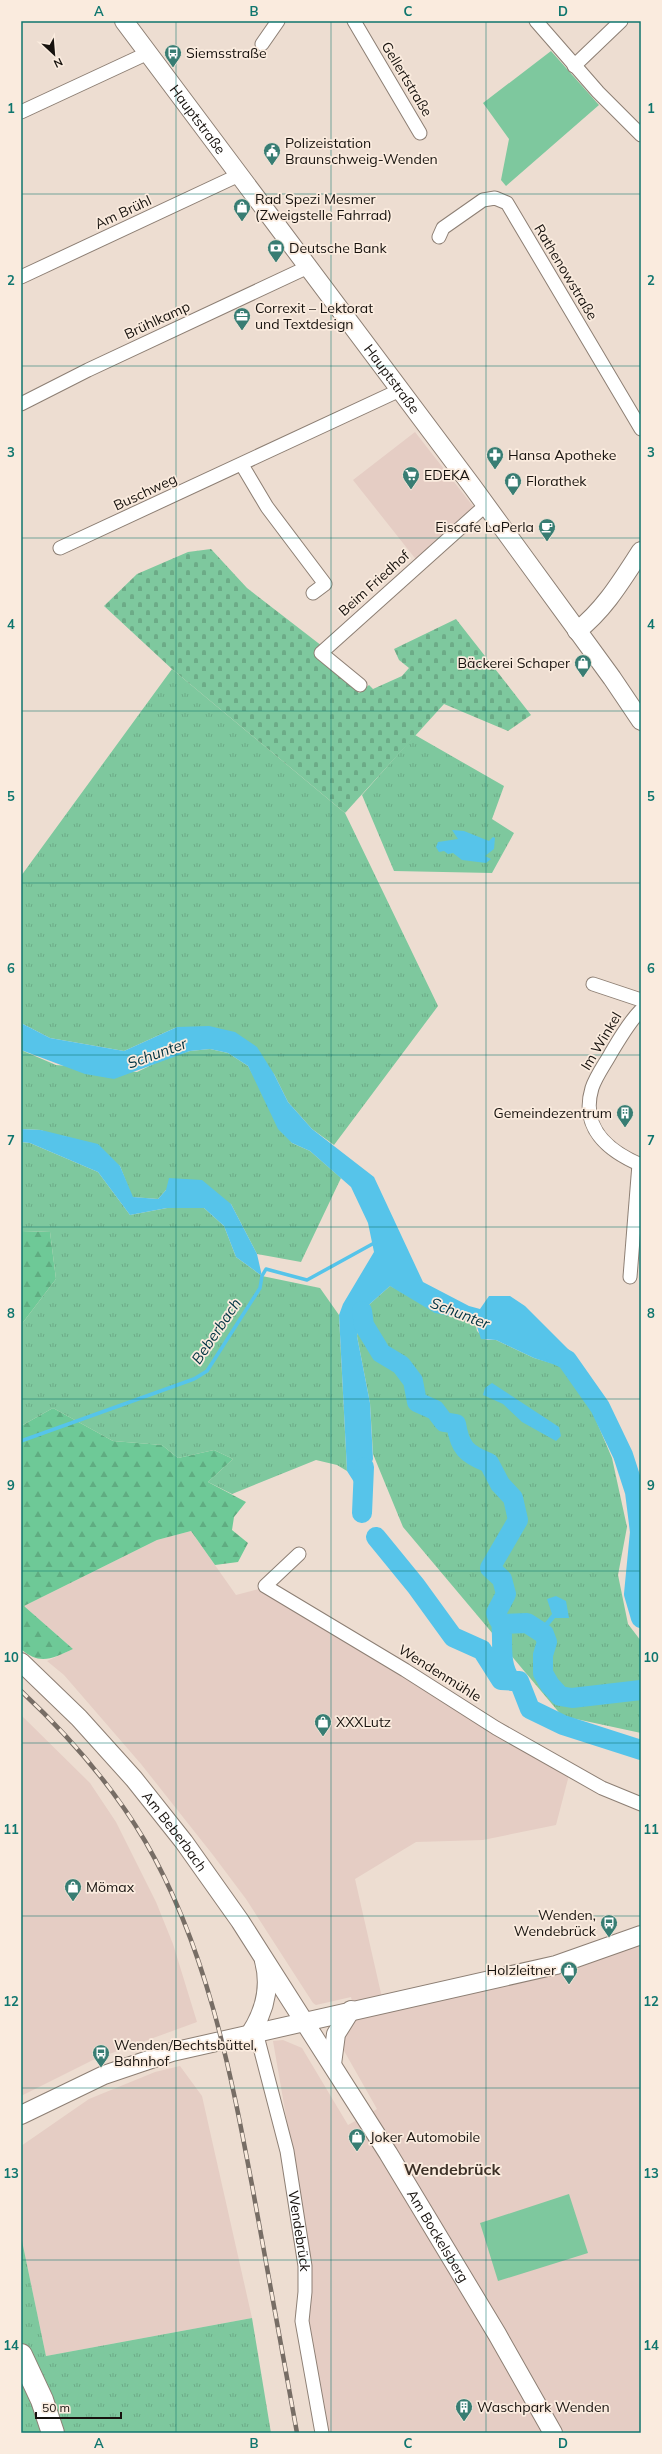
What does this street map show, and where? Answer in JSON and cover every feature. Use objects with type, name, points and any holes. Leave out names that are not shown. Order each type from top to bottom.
[{"type":"highway","points":[[21,2355],[42,2400],[53,2433]]},
{"type":"main road","name":"Hauptstraße","points":[[124,21],[486,505],[641,721]]},
{"type":"main road","points":[[577,631],[595,617],[606,605],[641,551]]},
{"type":"main road","name":"Am Beberbach","points":[[21,1662],[79,1718],[159,1809],[210,1878],[305,2021]]},
{"type":"main road","points":[[21,2115],[104,2075],[136,2063],[190,2047],[556,1965],[641,1936]]},
{"type":"main road","points":[[253,2033],[262,2012],[265,2000],[267,1980],[263,1956]]},
{"type":"main road","points":[[332,2064],[336,2034],[351,2010]]},
{"type":"main road","name":"Am Bockelsberg","points":[[305,2021],[493,2327],[553,2433]]},
{"type":"street","points":[[262,44],[278,21]]},
{"type":"street","name":"Gellertstraße","points":[[354,21],[420,133]]},
{"type":"street","points":[[536,21],[574,66],[641,135]]},
{"type":"street","points":[[574,66],[621,21]]},
{"type":"street","points":[[21,112],[148,53]]},
{"type":"street","name":"Am Brühl","points":[[21,277],[239,175]]},
{"type":"street","name":"Rathenowstraße","points":[[439,237],[443,228],[482,200],[495,198],[507,203],[641,429]]},
{"type":"street","name":"Brühlkamp","points":[[21,404],[88,370],[308,267]]},
{"type":"street","name":"Buschweg","points":[[60,548],[242,465],[400,390]]},
{"type":"street","points":[[242,465],[267,507],[325,584],[313,593]]},
{"type":"street","name":"Beim Friedhof","points":[[360,685],[321,653],[486,505]]},
{"type":"street","name":"Im Winkel","points":[[593,984],[641,1000]]},
{"type":"street","name":"Im Winkel","points":[[630,1277],[640,1164],[612,1150],[598,1135],[591,1117],[591,1103],[592,1088],[601,1070],[625,1031],[641,1010]]},
{"type":"street","name":"Wendenmühle","points":[[299,1554],[265,1586],[405,1670],[496,1728],[602,1788],[641,1804]]},
{"type":"street","name":"Wendebrück","points":[[253,2033],[287,2151],[305,2266],[305,2292],[302,2321],[322,2433]]},
{"type":"shaded area","points":[[415,432],[476,510],[418,562],[353,480]]},
{"type":"shaded area","points":[[191,1531],[236,1595],[263,1588],[569,1775],[556,1825],[483,1840],[416,1842],[355,1879],[385,2011],[641,1944],[641,2433],[316,2433],[295,2311],[312,2292],[310,2255],[273,2041],[283,2040],[302,2048],[348,2125],[377,2109],[343,2049],[341,2038],[356,2018],[351,1997],[316,2005],[313,2003],[246,1899],[213,1855],[141,1764],[64,1675],[47,1661],[73,1649],[24,1606],[157,1540]]},
{"type":"shaded area","points":[[21,1715],[90,1783],[116,1822],[156,1902],[173,1944],[197,2022],[93,2060],[21,2096]]},
{"type":"shaded area","points":[[180,2066],[202,2096],[252,2318],[46,2356],[21,2236],[21,2146],[89,2099],[155,2072]]},
{"type":"green space","points":[[551,51],[599,105],[506,186],[501,180],[509,139],[483,103]]},
{"type":"green space","points":[[211,549],[247,588],[322,646],[318,656],[359,693],[369,685],[373,689],[402,676],[409,668],[399,660],[394,649],[456,619],[531,715],[508,731],[444,704],[345,813],[172,669],[104,606],[137,574],[188,552]]},
{"type":"green space","points":[[172,669],[345,813],[438,1006],[334,1145],[312,1129],[288,1102],[274,1074],[177,1027],[124,1051],[50,1038],[21,1023],[21,876]]},
{"type":"green space","points":[[415,735],[504,786],[492,819],[514,833],[492,873],[394,871],[362,795]]},
{"type":"green space","points":[[210,1049],[228,1053],[248,1066],[292,1143],[310,1151],[341,1178],[301,1262],[257,1254],[231,1204],[166,1190],[158,1199],[132,1197],[120,1166],[41,1130],[21,1129],[21,1050],[56,1065],[137,1072],[164,1059],[190,1051]]},
{"type":"green space","points":[[21,1142],[30,1143],[98,1172],[130,1215],[167,1208],[204,1208],[224,1226],[236,1257],[262,1276],[320,1288],[339,1315],[347,1471],[337,1465],[316,1460],[232,1494],[208,1482],[233,1459],[214,1450],[178,1458],[162,1445],[113,1441],[53,1408],[21,1426],[21,1325],[56,1279],[50,1232],[21,1231]]},
{"type":"green space","points":[[21,1231],[50,1232],[56,1279],[21,1325]]},
{"type":"green space","points":[[390,1286],[461,1319],[475,1321],[477,1331],[486,1340],[496,1340],[534,1358],[575,1370],[577,1358],[595,1418],[612,1458],[627,1527],[618,1575],[628,1624],[641,1641],[641,1733],[562,1716],[403,1527],[373,1454],[370,1403],[357,1336],[362,1311]]},
{"type":"green space","points":[[53,1408],[113,1441],[162,1445],[178,1458],[214,1450],[233,1459],[208,1482],[246,1502],[234,1517],[232,1530],[248,1543],[238,1562],[215,1565],[191,1531],[157,1540],[24,1606],[73,1649],[47,1659],[41,1659],[28,1654],[21,1649],[21,1426]]},
{"type":"green space","points":[[569,2194],[588,2253],[498,2281],[480,2223]]},
{"type":"green space","points":[[21,2236],[46,2356],[252,2318],[271,2433],[21,2433]]},
{"type":"water","points":[[452,830],[464,831],[489,841],[493,837],[495,838],[494,849],[485,856],[491,859],[486,863],[462,860],[453,853],[448,854],[444,851],[439,852],[436,847],[438,842],[458,839]]},
{"type":"water","points":[[21,1023],[50,1038],[124,1051],[177,1027],[209,1026],[235,1032],[257,1047],[274,1074],[288,1102],[312,1129],[374,1177],[423,1282],[469,1306],[480,1309],[489,1296],[510,1296],[525,1306],[577,1358],[574,1371],[534,1358],[496,1340],[481,1339],[475,1321],[435,1313],[390,1286],[362,1311],[357,1336],[370,1403],[373,1459],[361,1493],[347,1471],[339,1315],[343,1304],[374,1252],[368,1223],[351,1187],[310,1151],[292,1143],[278,1129],[248,1066],[228,1053],[210,1049],[190,1051],[114,1079],[85,1074],[21,1050]]},
{"type":"water","points":[[21,1129],[41,1130],[98,1144],[120,1166],[133,1197],[158,1199],[166,1190],[169,1178],[202,1180],[231,1204],[257,1254],[262,1276],[236,1257],[224,1226],[204,1208],[167,1208],[130,1215],[98,1172],[30,1143],[21,1142]]},
{"type":"water","points":[[492,1383],[559,1427],[561,1436],[556,1441],[522,1422],[503,1404],[483,1395],[485,1388]]},
{"type":"water","points":[[556,1596],[566,1601],[569,1618],[555,1618],[542,1634],[539,1630],[552,1614],[547,1599]]},
{"type":"waterway","name":"Beberbach","points":[[21,1441],[194,1379],[207,1371],[260,1288],[262,1276],[266,1269],[307,1280],[376,1242]]},
{"type":"waterway","points":[[362,1311],[364,1325],[381,1353],[401,1365],[413,1381],[417,1402],[435,1410],[444,1422],[456,1424],[462,1445],[465,1449],[489,1463],[500,1484],[513,1498],[518,1520],[490,1568],[502,1579],[506,1594],[496,1613],[499,1620],[504,1624],[527,1623],[544,1634],[547,1642],[543,1655],[543,1673],[550,1685],[560,1696],[572,1698],[641,1690]]},
{"type":"waterway","name":"Schunter","points":[[554,1353],[567,1360],[600,1407],[623,1455],[635,1492],[640,1532],[634,1594],[641,1618]]},
{"type":"waterway","points":[[362,1513],[364,1467]]},
{"type":"waterway","points":[[376,1537],[416,1586],[453,1637],[482,1650],[501,1680],[519,1681],[530,1709],[563,1725],[641,1750]]},
{"type":"waterway","points":[[501,1622],[504,1667],[511,1681]]},
{"type":"railway","points":[[21,1691],[73,1743],[104,1781],[132,1820],[166,1881],[200,1965],[225,2052],[235,2097],[297,2433]]},
{"type":"place","name":"Siemsstraße","points":[[173,68]]},
{"type":"place","name":"Polizeistation Braunschweig-Wenden","points":[[272,166]]},
{"type":"place","name":"Rad Spezi Mesmer (Zweigstelle Fahrrad)","points":[[242,222]]},
{"type":"place","name":"Deutsche Bank","points":[[276,263]]},
{"type":"place","name":"Correxit – Lektorat und Textdesign","points":[[242,331]]},
{"type":"place","name":"Hansa Apotheke","points":[[495,470]]},
{"type":"place","name":"EDEKA","points":[[411,490]]},
{"type":"place","name":"Florathek","points":[[513,496]]},
{"type":"place","name":"Eiscafe LaPerla","points":[[547,542]]},
{"type":"place","name":"Bäckerei Schaper","points":[[583,678]]},
{"type":"place","name":"Gemeindezentrum","points":[[625,1128]]},
{"type":"place","name":"XXXLutz","points":[[323,1737]]},
{"type":"place","name":"Mömax","points":[[73,1902]]},
{"type":"place","name":"Wenden, Wendebrück","points":[[609,1938]]},
{"type":"place","name":"Holzleitner","points":[[569,1985]]},
{"type":"place","name":"Wenden/Bechtsbüttel, Bahnhof","points":[[101,2068]]},
{"type":"place","name":"Joker Automobile","points":[[357,2152]]},
{"type":"place","name":"Waschpark Wenden","points":[[464,2422]]},
{"type":"district","name":"Wendebrück","points":[[452,2169]]}]
